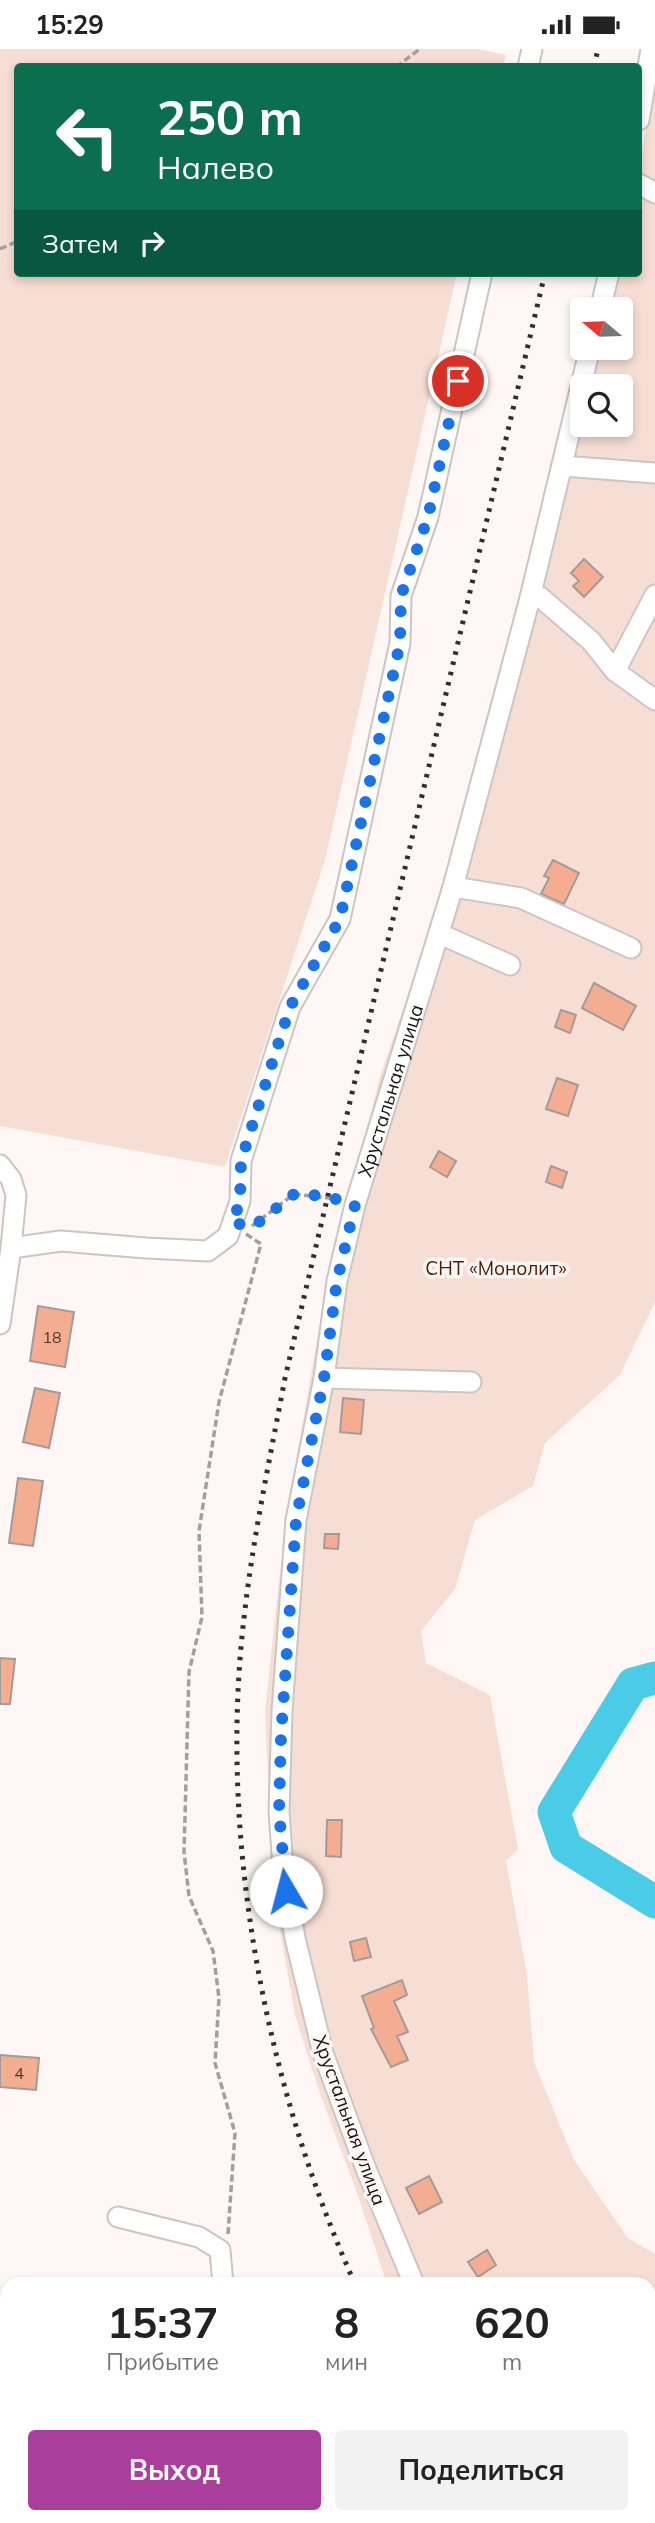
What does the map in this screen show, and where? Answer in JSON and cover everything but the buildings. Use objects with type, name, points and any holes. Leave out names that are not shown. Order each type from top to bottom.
[{"type":"street","points":[[642,102],[651,49]]},
{"type":"street","points":[[11,1248],[61,1241],[208,1251],[228,1236],[240,1202],[241,1161],[290,1007],[340,919],[400,643],[401,596],[428,517],[481,277]]},
{"type":"street","points":[[603,297],[608,277]]},
{"type":"street","name":"Хрустальная улица","points":[[411,2277],[370,2181],[323,2053],[295,1938],[283,1868],[279,1811],[282,1711],[296,1520],[324,1378],[337,1281],[355,1205],[453,887],[564,466],[568,435],[587,361]]},
{"type":"street","points":[[564,466],[655,473]]},
{"type":"street","points":[[615,671],[655,595]]},
{"type":"street","points":[[530,598],[540,597],[591,641],[615,671],[655,700]]},
{"type":"street","points":[[453,887],[521,898],[631,948]]},
{"type":"street","points":[[440,934],[510,965]]},
{"type":"street","points":[[0,1165],[11,1178],[16,1195],[0,1324]]},
{"type":"street","points":[[324,1378],[471,1382]]},
{"type":"street","points":[[118,2217],[200,2237],[220,2250],[222,2277]]},
{"type":"path","points":[[401,63],[420,49]]},
{"type":"path","points":[[232,1223],[254,1226],[294,1194],[326,1196],[355,1205]]},
{"type":"path","points":[[228,2245],[235,2133],[215,2063],[219,1998],[213,1951],[189,1896],[184,1852],[189,1672],[202,1617],[199,1531],[219,1402],[261,1244],[232,1223]]},
{"type":"green space","points":[[0,49],[478,49],[506,55],[504,63],[14,63],[14,277],[456,277],[325,860],[225,1167],[0,1126]]},
{"type":"green space","points":[[655,70],[655,689],[540,585],[577,437],[633,437],[633,374],[592,374],[595,361],[634,361],[634,297],[611,297],[616,277],[642,277],[642,153]]},
{"type":"green space","name":"СНТ «Монолит»","points":[[542,603],[655,704],[655,1302],[620,1375],[545,1443],[533,1486],[475,1520],[455,1589],[421,1631],[426,1663],[490,1695],[518,1849],[506,1861],[527,1975],[534,2062],[574,2160],[628,2238],[655,2254],[655,2277],[385,2277],[295,2015],[273,1891],[265,1711],[285,1526],[320,1323],[379,1080],[442,894],[523,610]]},
{"type":"waterway","points":[[655,1678],[633,1684],[554,1812],[566,1847],[655,1902]]},
{"type":"railway","points":[[595,63],[598,49]]},
{"type":"railway","points":[[352,2277],[323,2207],[296,2126],[273,2043],[256,1958],[244,1872],[238,1787],[238,1702],[244,1618],[257,1528],[285,1378],[544,277]]},
{"type":"route","points":[[286,1891],[279,1811],[281,1736],[296,1520],[324,1378],[337,1281],[355,1205],[326,1196],[294,1194],[254,1226],[232,1223],[240,1202],[241,1161],[290,1007],[340,919],[400,643],[401,596],[428,517],[458,381]]}]
